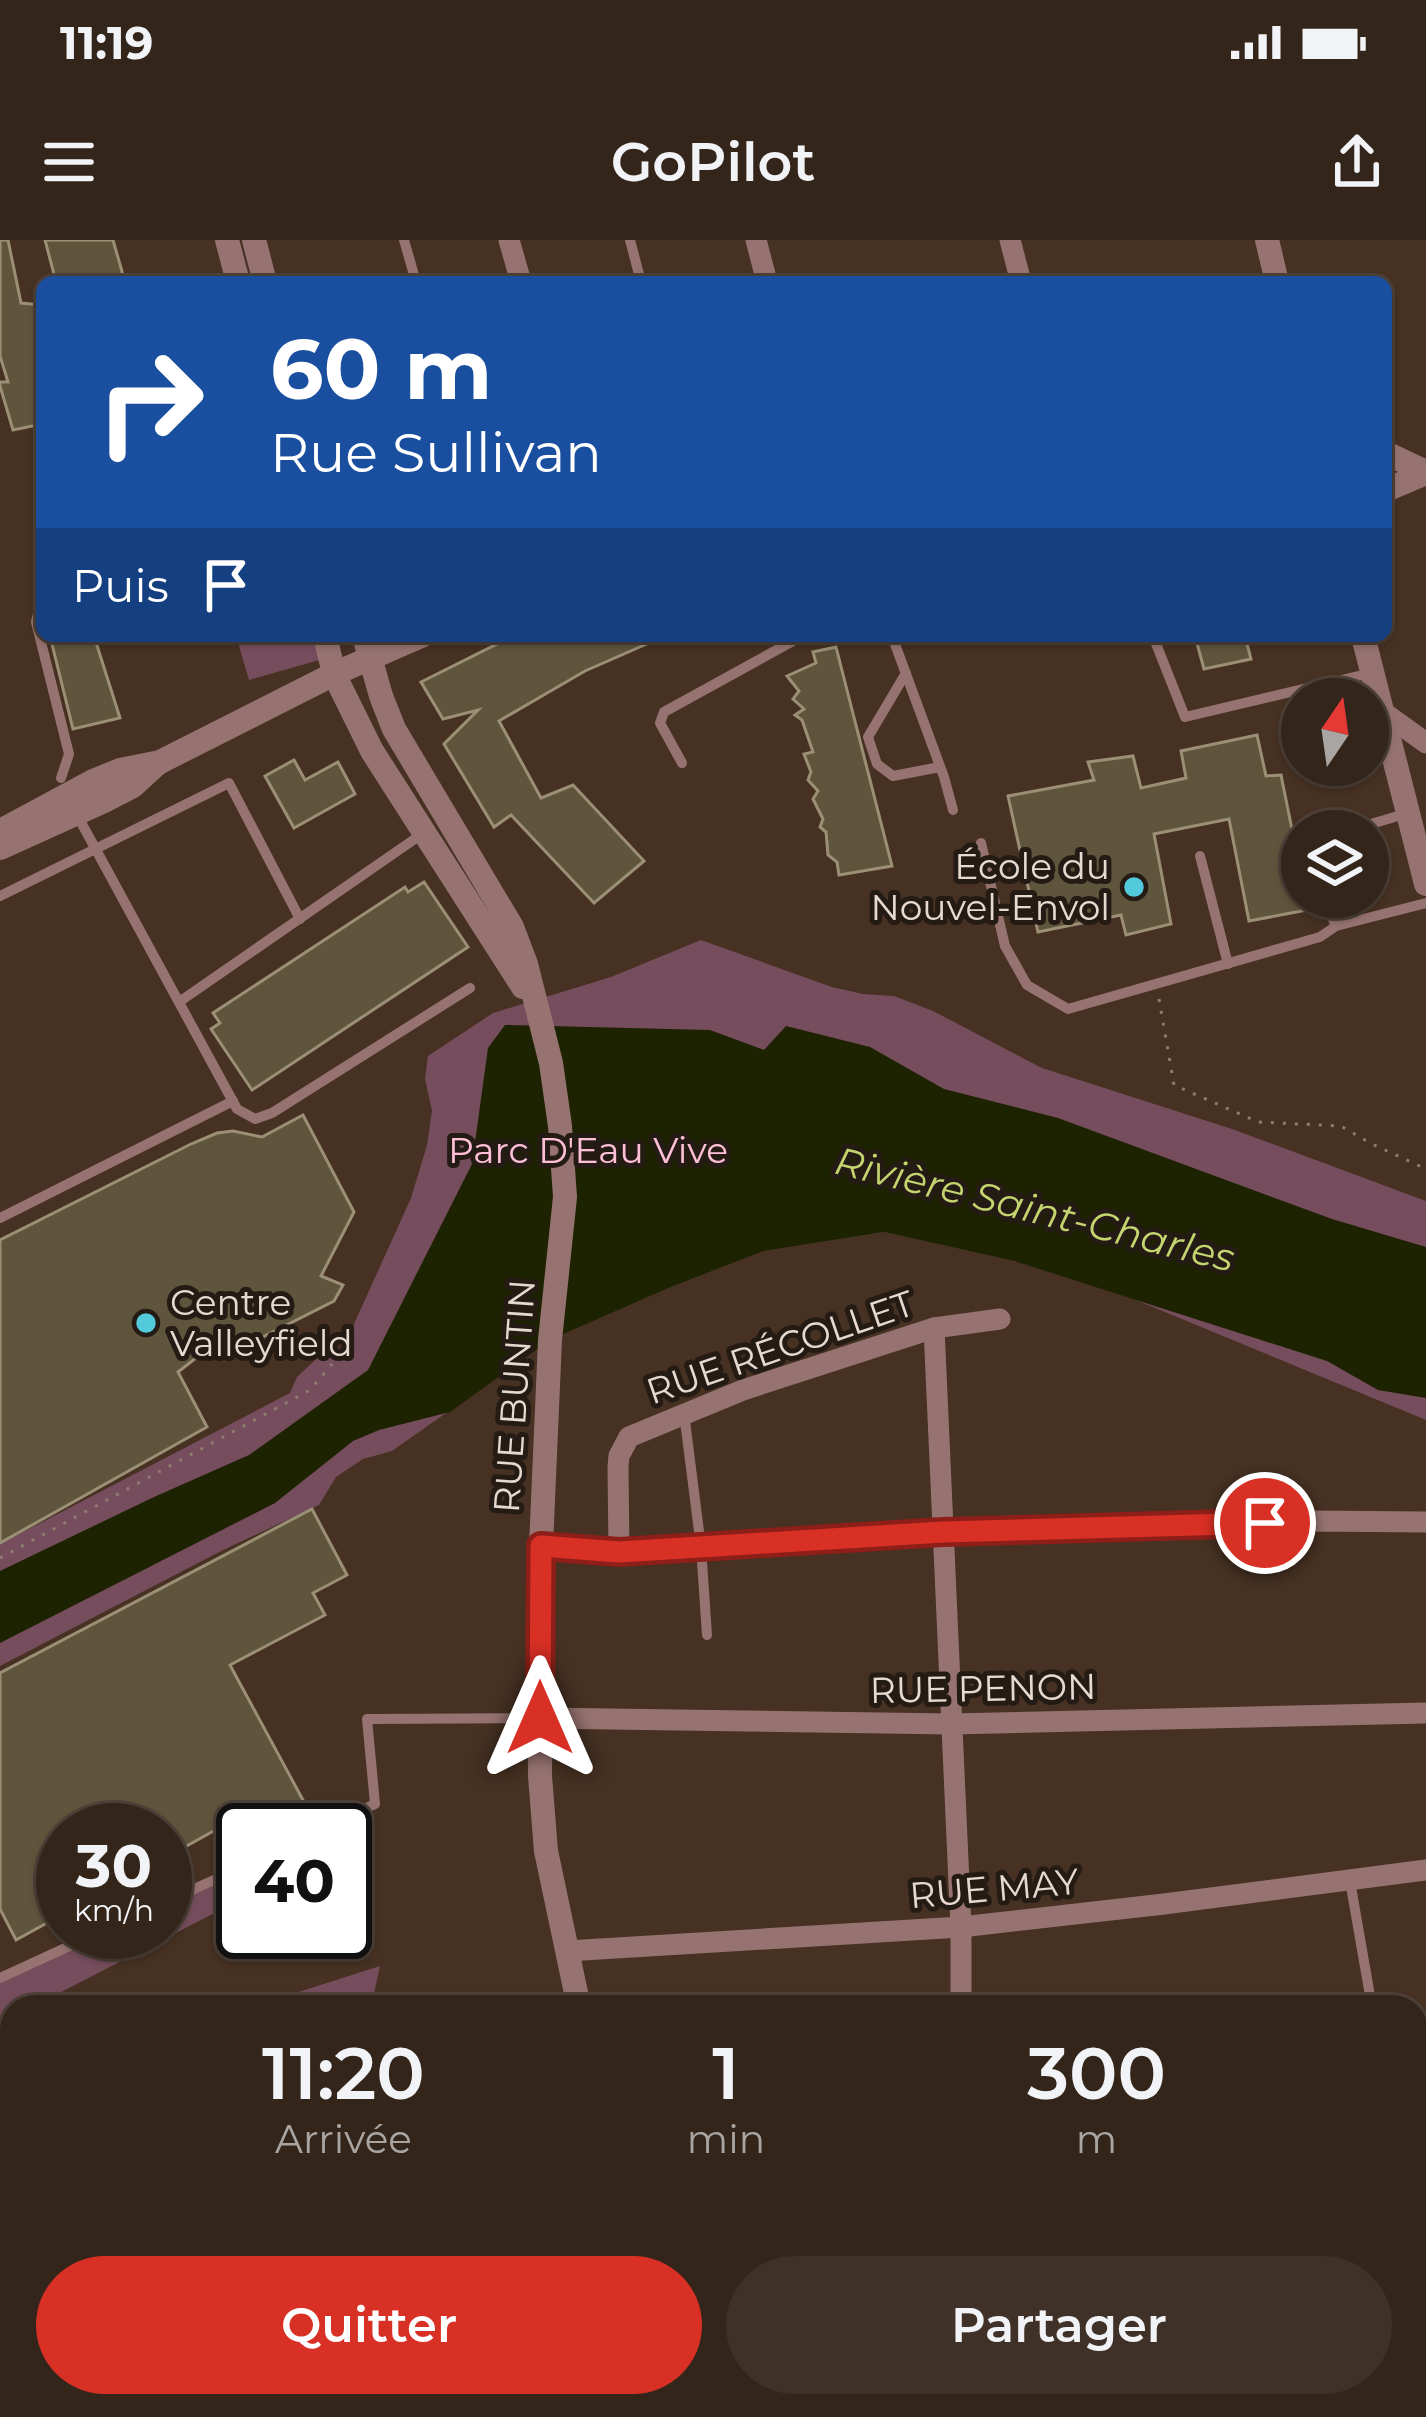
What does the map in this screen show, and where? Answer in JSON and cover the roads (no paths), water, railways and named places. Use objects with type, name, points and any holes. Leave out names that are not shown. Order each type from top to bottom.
[{"type":"street","points":[[227,240],[236,276]]},
{"type":"street","points":[[254,240],[264,276]]},
{"type":"street","points":[[509,240],[518,276]]},
{"type":"street","points":[[756,240],[765,276]]},
{"type":"street","points":[[1010,240],[1019,276]]},
{"type":"street","points":[[1268,240],[1276,276]]},
{"type":"street","points":[[1392,456],[1426,472]]},
{"type":"street","points":[[1392,487],[1426,472]]},
{"type":"street","name":"RUE BUNTIN","points":[[326,642],[334,674],[372,751],[538,1013]]},
{"type":"street","points":[[1365,642],[1374,678]]},
{"type":"street","points":[[0,831],[68,796],[133,786],[160,762],[334,674],[367,648]]},
{"type":"street","name":"RUE BUNTIN","points":[[367,648],[394,729],[512,927],[551,1063],[565,1197],[546,1430],[540,1776],[547,1851],[576,1995]]},
{"type":"street","points":[[1389,717],[1426,743]]},
{"type":"street","points":[[1389,739],[1426,884]]},
{"type":"street","points":[[0,848],[68,796]]},
{"type":"street","name":"RUE RÉCOLLET","points":[[619,1552],[618,1467],[629,1436],[743,1390],[934,1328],[1000,1319]]},
{"type":"street","points":[[934,1328],[961,1995]]},
{"type":"street","points":[[541,1546],[619,1552],[943,1532],[1426,1522]]},
{"type":"street","name":"RUE PENON","points":[[540,1718],[952,1724],[1426,1713]]},
{"type":"street","name":"RUE MAY","points":[[567,1951],[961,1927],[1426,1870]]},
{"type":"lane","points":[[404,240],[414,276]]},
{"type":"lane","points":[[630,240],[639,276]]},
{"type":"lane","points":[[40,642],[69,754],[68,796],[237,1109],[255,1119],[272,1113],[470,988]]},
{"type":"lane","points":[[682,763],[660,723],[664,712],[791,642]]},
{"type":"lane","points":[[894,642],[953,810]]},
{"type":"lane","points":[[1155,642],[1185,718],[1372,672]]},
{"type":"lane","points":[[905,673],[868,737],[877,764],[893,776],[940,767]]},
{"type":"lane","points":[[0,896],[229,783],[300,919]]},
{"type":"lane","points":[[1389,819],[1408,813]]},
{"type":"lane","points":[[178,1002],[425,832]]},
{"type":"lane","points":[[981,843],[1005,946],[1027,986],[1068,1009],[1426,903]]},
{"type":"lane","points":[[1200,856],[1228,964]]},
{"type":"lane","points":[[1332,918],[1336,926]]},
{"type":"lane","points":[[0,1219],[233,1101]]},
{"type":"lane","points":[[684,1413],[707,1635]]},
{"type":"lane","points":[[372,1805],[367,1719],[540,1718]]},
{"type":"lane","points":[[1350,1881],[1370,1995]]},
{"type":"lane","points":[[0,1978],[41,1959]]},
{"type":"water","name":"Parc D'Eau Vive","points":[[505,1025],[710,1030],[764,1050],[786,1026],[870,1047],[944,1089],[1058,1118],[1332,1219],[1426,1247],[1426,1398],[1378,1390],[1327,1361],[1014,1261],[884,1232],[764,1251],[550,1340],[450,1412],[353,1441],[275,1503],[0,1643],[0,1571],[249,1455],[368,1370],[472,1164],[488,1048]]},
{"type":"place","name":"École du Nouvel-Envol","points":[[1134,887]]},
{"type":"place","name":"Centre Valleyfield","points":[[146,1323]]},
{"type":"water label","name":"Rivière Saint-Charles","points":[[1035,1209]]}]
